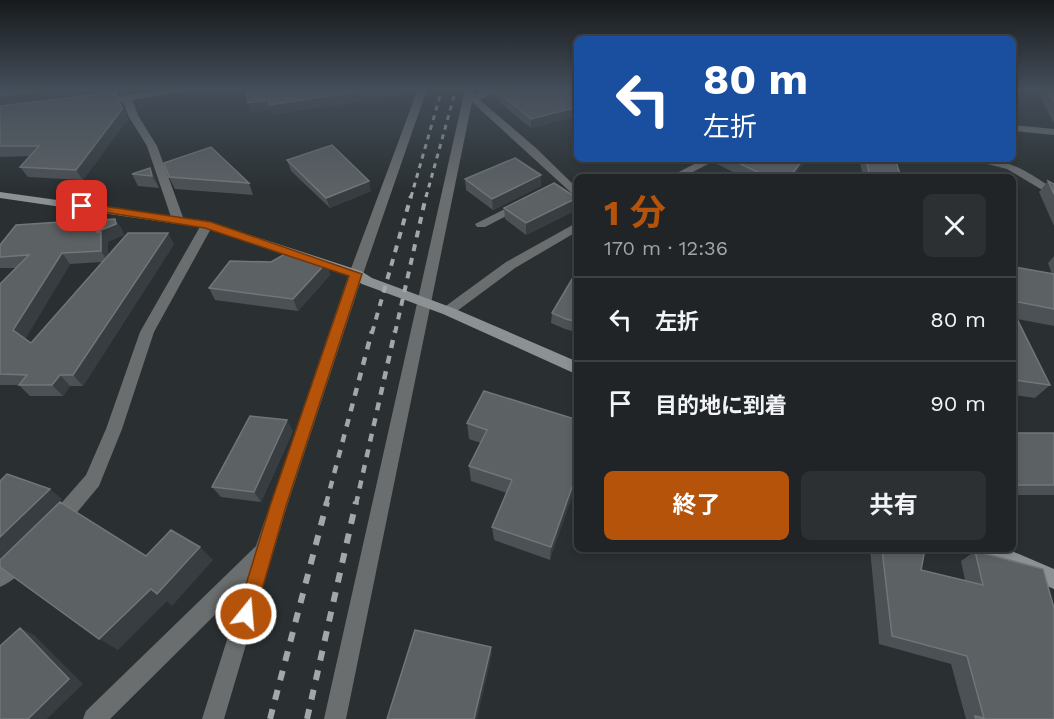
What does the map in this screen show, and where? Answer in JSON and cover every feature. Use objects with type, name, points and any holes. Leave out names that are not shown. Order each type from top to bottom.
[{"type":"street","points":[[137,123],[152,146],[178,220]]},
{"type":"street","points":[[213,719],[356,274],[411,123]]},
{"type":"street","points":[[335,719],[463,123]]},
{"type":"street","points":[[501,123],[532,150],[559,185],[574,194]]},
{"type":"street","points":[[1016,128],[1054,132]]},
{"type":"street","points":[[680,174],[706,162]]},
{"type":"street","points":[[1010,162],[1054,194]]},
{"type":"street","points":[[689,170],[696,174]]},
{"type":"street","points":[[0,195],[207,225],[356,274],[367,281],[448,311],[574,367]]},
{"type":"street","points":[[481,224],[533,198]]},
{"type":"street","points":[[48,532],[93,480],[114,429],[147,332],[207,225]]},
{"type":"street","points":[[448,311],[528,255],[574,228]]},
{"type":"street","points":[[0,577],[32,547]]},
{"type":"street","points":[[94,719],[266,551]]},
{"type":"street","points":[[992,552],[1054,579]]},
{"type":"building","points":[[0,123],[112,123],[76,170],[20,167],[39,146],[0,146]]},
{"type":"building","points":[[332,145],[369,181],[326,198],[287,160]]},
{"type":"building","points":[[211,147],[249,183],[169,177],[164,163]]},
{"type":"building","points":[[515,158],[541,175],[492,199],[465,179]]},
{"type":"building","points":[[736,162],[801,162],[792,174],[762,174]]},
{"type":"building","points":[[867,162],[898,162],[900,174],[869,174]]},
{"type":"building","points":[[150,168],[152,176],[132,174]]},
{"type":"building","points":[[1048,181],[1054,184],[1054,194]]},
{"type":"building","points":[[554,183],[574,196],[574,199],[526,223],[504,208]]},
{"type":"building","points":[[81,202],[91,208],[83,221],[115,219],[116,224],[96,232],[101,232],[101,251],[62,253],[13,330],[31,343],[128,233],[168,233],[73,375],[60,375],[52,385],[19,385],[27,375],[0,374],[0,284],[29,255],[0,257],[0,245],[16,225],[61,222]]},
{"type":"building","points":[[292,250],[326,263],[293,299],[209,288],[230,261],[271,262]]},
{"type":"building","points":[[1016,267],[1054,274],[1054,309],[1016,301]]},
{"type":"building","points":[[574,276],[574,321],[552,313]]},
{"type":"building","points":[[1016,317],[1050,385],[1016,380]]},
{"type":"building","points":[[484,391],[574,419],[574,481],[551,547],[492,527],[512,480],[469,466],[487,430],[467,423]]},
{"type":"building","points":[[250,416],[287,420],[254,492],[212,487]]},
{"type":"building","points":[[1016,433],[1054,433],[1054,485],[1016,485]]},
{"type":"building","points":[[7,474],[50,489],[0,537],[0,481]]},
{"type":"building","points":[[60,502],[146,556],[171,530],[200,547],[157,594],[151,589],[99,639],[0,567],[0,560]]},
{"type":"building","points":[[882,552],[924,552],[921,570],[983,585],[975,552],[1043,569],[1054,608],[1054,719],[976,719],[975,716],[984,718],[967,656],[892,636]]},
{"type":"building","points":[[20,628],[69,679],[28,719],[0,719],[0,646]]},
{"type":"building","points":[[415,630],[491,647],[474,719],[387,719]]},
{"type":"railway","points":[[411,197],[432,123]]},
{"type":"railway","points":[[426,197],[447,123]]},
{"type":"railway","points":[[372,333],[411,196]]},
{"type":"railway","points":[[395,333],[426,196]]},
{"type":"railway","points":[[326,504],[372,331]]},
{"type":"railway","points":[[356,504],[395,331]]},
{"type":"railway","points":[[270,719],[327,502]]},
{"type":"railway","points":[[307,719],[356,502]]},
{"type":"route","points":[[82,206],[207,225],[274,245],[356,274],[278,506],[246,614]]}]
